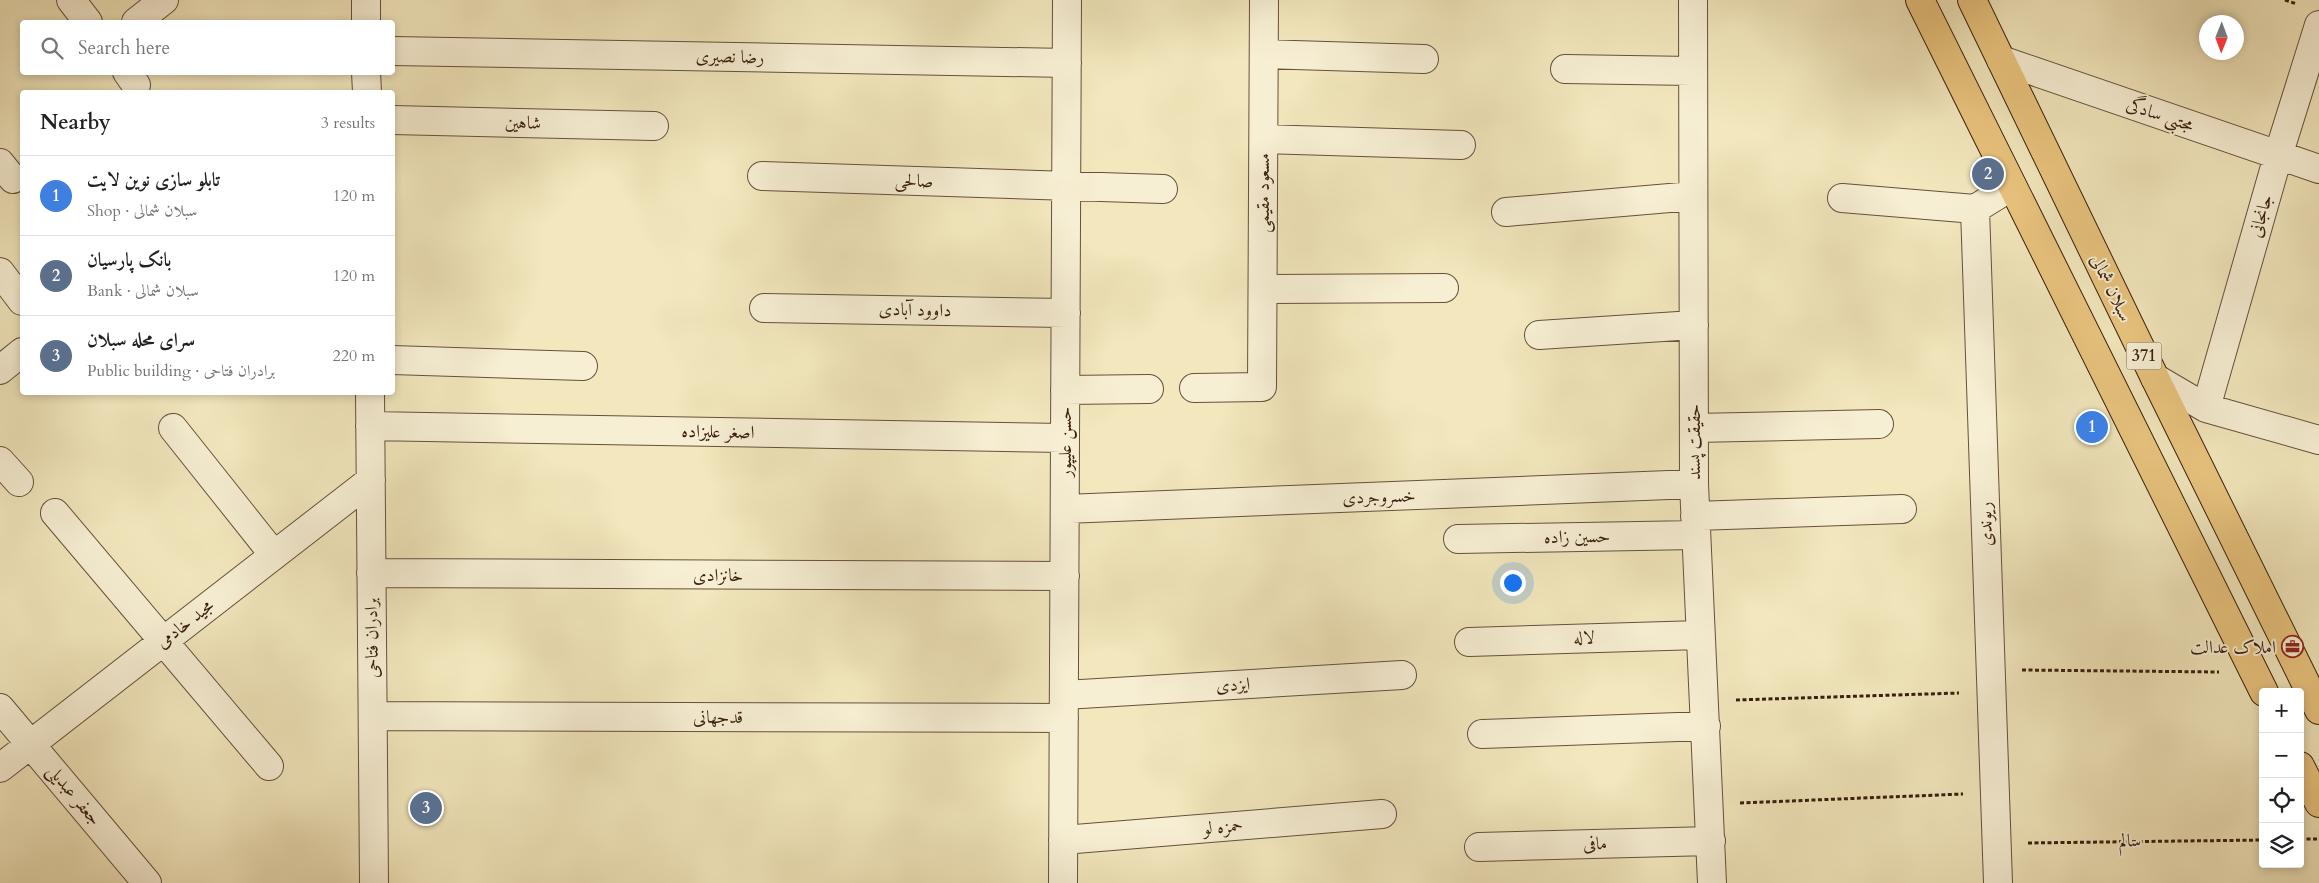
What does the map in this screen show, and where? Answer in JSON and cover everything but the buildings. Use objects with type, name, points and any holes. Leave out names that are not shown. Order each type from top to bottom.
[{"type":"main road","name":"371","points":[[1920,0],[2259,682]]},
{"type":"main road","name":"سبلان شمالی","points":[[1972,0],[2155,378],[2317,704]]},
{"type":"main road","points":[[2304,774],[2319,804]]},
{"type":"street","points":[[71,0],[86,20]]},
{"type":"street","points":[[139,20],[164,0]]},
{"type":"street","points":[[366,0],[366,20]]},
{"type":"street","name":"حسن علیپور","points":[[1063,883],[1067,0]]},
{"type":"street","name":"مسعود مقیمی","points":[[1194,388],[1262,387],[1264,0]]},
{"type":"street","name":"حقیقت پسند","points":[[1693,0],[1694,484],[1712,883]]},
{"type":"street","name":"جانجانی","points":[[2206,408],[2278,156],[2319,25]]},
{"type":"street","name":"رضا نصیری","points":[[395,51],[1067,63]]},
{"type":"street","points":[[1264,54],[1424,59]]},
{"type":"street","name":"مجتبی سادگی","points":[[2001,60],[2319,169]]},
{"type":"street","points":[[1565,70],[1692,71]]},
{"type":"street","points":[[366,75],[367,90]]},
{"type":"street","name":"شاهین","points":[[395,120],[654,126]]},
{"type":"street","points":[[1264,139],[1461,145]]},
{"type":"street","name":"صالحی","points":[[762,176],[1163,189]]},
{"type":"street","points":[[1842,198],[1975,209],[2012,186]]},
{"type":"street","points":[[1506,212],[1693,196]]},
{"type":"street","name":"ریوندی","points":[[1975,209],[1998,883]]},
{"type":"street","points":[[0,272],[20,298]]},
{"type":"street","points":[[1263,288],[1444,288]]},
{"type":"street","name":"داوود آبادی","points":[[764,308],[1066,313]]},
{"type":"street","points":[[1539,335],[1694,325]]},
{"type":"street","points":[[0,370],[20,354]]},
{"type":"street","points":[[395,360],[583,366]]},
{"type":"street","points":[[2155,378],[2206,408],[2319,440]]},
{"type":"street","points":[[1065,390],[1149,389]]},
{"type":"street","name":"برادران فتاحی","points":[[370,395],[374,883]]},
{"type":"street","points":[[1694,428],[1880,424]]},
{"type":"street","name":"اصغر علیزاده","points":[[370,426],[1065,438]]},
{"type":"street","points":[[172,428],[274,555]]},
{"type":"street","points":[[0,461],[18,482]]},
{"type":"street","name":"مجید خادمی","points":[[0,768],[371,480]]},
{"type":"street","name":"خسروجردی","points":[[1065,509],[1694,484]]},
{"type":"street","name":"حسین زاده","points":[[1458,539],[1696,525],[1902,509]]},
{"type":"street","points":[[55,513],[269,766]]},
{"type":"street","name":"خانزادی","points":[[371,573],[1065,576]]},
{"type":"street","name":"لاله","points":[[1468,642],[1700,635]]},
{"type":"street","name":"ایزدی","points":[[1064,706],[1402,675]]},
{"type":"street","name":"قدجهانی","points":[[373,716],[1064,706]]},
{"type":"street","name":"جعفر عبدیلی","points":[[0,708],[147,883]]},
{"type":"street","points":[[1482,734],[1705,714]]},
{"type":"street","name":"حمزه لو","points":[[1063,840],[1382,814]]},
{"type":"street","name":"مافی","points":[[1479,847],[1711,841]]},
{"type":"path","points":[[1705,714],[1992,681],[2259,682]]},
{"type":"path","points":[[1709,805],[1996,792]]},
{"type":"path","points":[[2304,839],[2319,839]]},
{"type":"path","name":"سالم","points":[[1997,843],[2259,840]]},
{"type":"place","name":"بانک پارسیان","points":[[1988,174]]},
{"type":"place","name":"تابلو سازی نوین لایت","points":[[2092,427]]},
{"type":"place","name":"املاک عدالت","points":[[2292,647]]},
{"type":"place","name":"سرای محله سبلان","points":[[426,808]]}]
